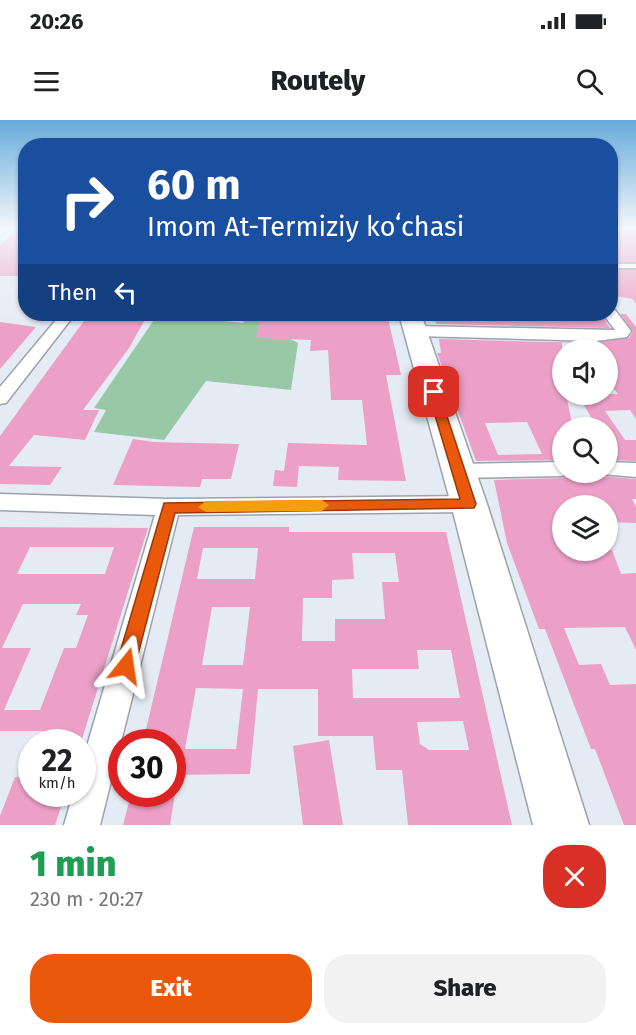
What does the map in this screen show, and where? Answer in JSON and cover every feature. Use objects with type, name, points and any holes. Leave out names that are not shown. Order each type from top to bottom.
[{"type":"main road","points":[[412,322],[464,488],[561,825]]},
{"type":"street","points":[[0,399],[62,321]]},
{"type":"street","points":[[412,322],[596,336],[622,334],[623,331],[616,321]]},
{"type":"street","points":[[618,469],[636,470]]},
{"type":"street","points":[[0,502],[169,507],[464,488],[552,471]]},
{"type":"street","points":[[82,825],[169,507]]},
{"type":"lane","points":[[618,266],[636,266]]},
{"type":"green space","points":[[153,321],[243,323],[244,321],[294,321],[290,339],[298,343],[291,390],[206,381],[164,440],[94,432],[106,410],[94,408]]},
{"type":"building","points":[[0,262],[18,262],[18,276],[0,276]]},
{"type":"building","points":[[618,270],[636,270],[636,304],[633,299],[618,296]]},
{"type":"building","points":[[620,314],[626,314],[636,327],[636,419],[630,410],[605,411],[609,417],[591,417],[584,405],[618,405],[618,339],[629,338],[633,331]]},
{"type":"building","points":[[84,321],[144,321],[129,348],[83,410],[99,410],[85,440],[34,435],[9,466],[62,467],[50,485],[0,484],[0,436]]},
{"type":"building","points":[[260,321],[389,321],[401,375],[386,375],[406,481],[338,480],[339,467],[299,466],[297,487],[273,486],[275,470],[284,471],[288,443],[367,445],[362,400],[331,400],[328,350],[310,351],[311,340],[256,338]]},
{"type":"building","points":[[435,321],[606,321],[610,328],[436,324]]},
{"type":"building","points":[[0,322],[36,327],[0,369]]},
{"type":"building","points":[[439,339],[552,342],[552,405],[568,405],[571,417],[552,417],[552,460],[476,461],[437,353],[441,353]],"holes":[[[527,422],[542,454],[498,455],[485,423]]]},
{"type":"building","points":[[618,430],[625,440],[636,440],[636,461],[618,460]]},
{"type":"building","points":[[133,439],[154,442],[239,444],[231,479],[202,479],[200,487],[113,485]]},
{"type":"building","points":[[618,477],[636,479],[636,499],[632,499],[636,507],[636,523],[618,522],[618,495],[552,495],[552,561],[616,561],[621,574],[636,573],[636,650],[625,627],[564,628],[579,665],[601,664],[610,685],[636,684],[636,825],[624,825],[595,749],[591,749],[545,629],[539,629],[507,543],[494,480],[552,478],[552,483],[618,483]]},
{"type":"building","points":[[0,527],[148,528],[85,729],[18,729],[18,731],[0,731]],"holes":[[[30,547],[114,547],[105,574],[17,574]],[[23,604],[81,604],[76,615],[88,615],[76,648],[64,648],[40,710],[4,710],[31,648],[2,648]]]},
{"type":"building","points":[[194,527],[289,527],[289,532],[446,532],[512,825],[408,825],[402,770],[376,770],[373,736],[318,736],[318,689],[258,689],[250,774],[186,775],[186,749],[236,749],[243,689],[196,688],[186,743],[186,729],[146,729]],"holes":[[[203,548],[258,548],[255,579],[197,579]],[[352,553],[395,553],[399,582],[382,582],[385,619],[335,619],[335,641],[302,641],[303,598],[332,598],[332,580],[354,579]],[[212,607],[250,607],[243,665],[202,665]],[[417,650],[451,650],[460,698],[353,698],[352,669],[419,669]],[[463,721],[469,750],[429,750],[420,744],[417,722]]]},
{"type":"building","points":[[329,740],[343,825],[303,825],[293,746]]},
{"type":"building","points":[[15,777],[18,777],[18,807],[61,807],[55,825],[0,825],[0,816]]},
{"type":"building","points":[[128,807],[173,807],[170,825],[123,825]]},
{"type":"slow traffic","points":[[206,507],[322,505]]},
{"type":"route","points":[[126,666],[169,507],[469,504],[434,392]]}]
